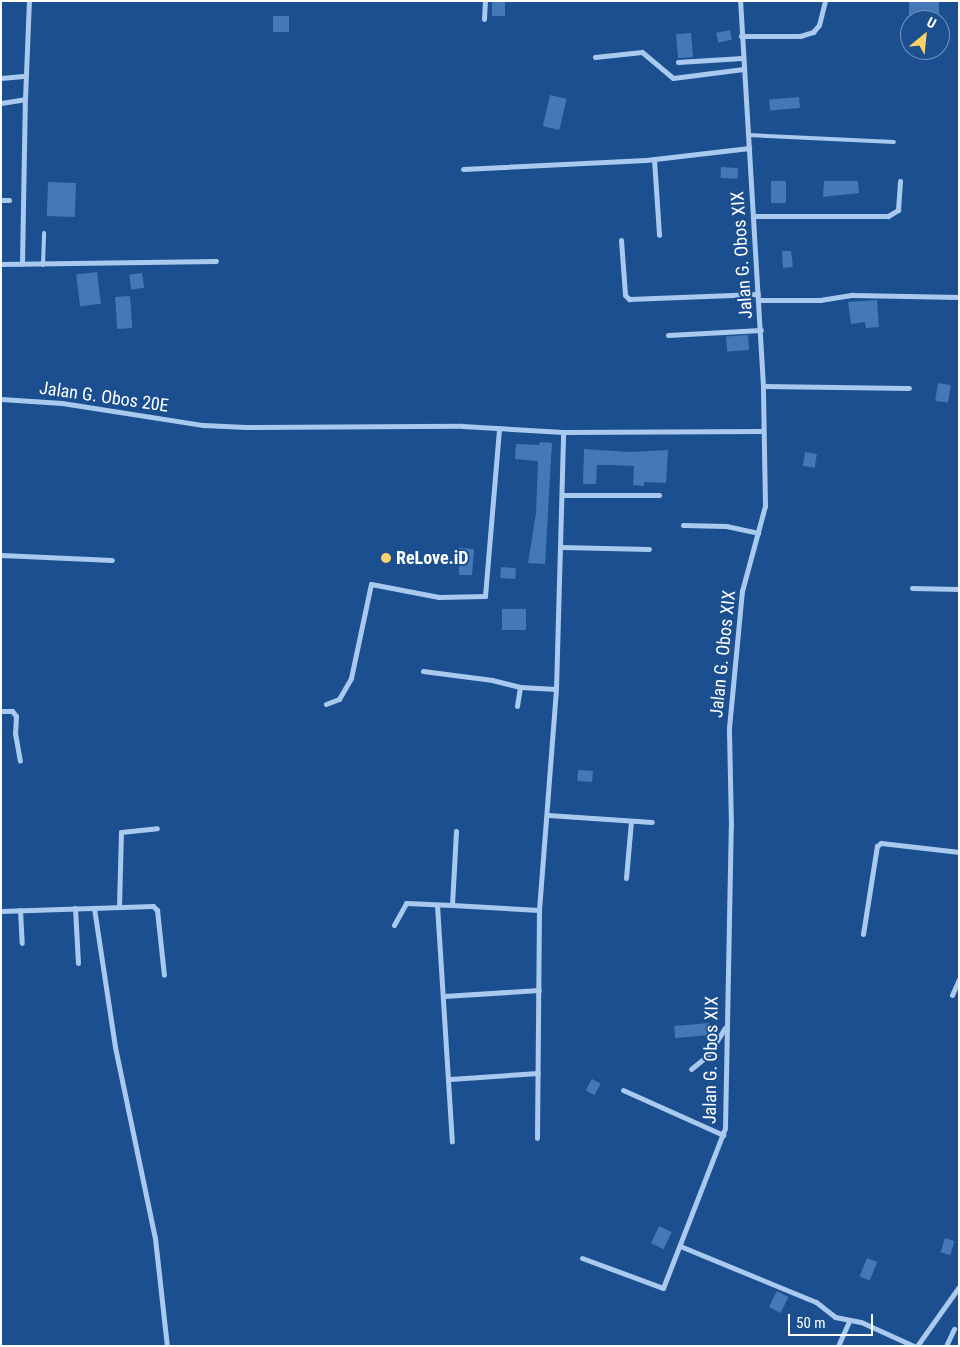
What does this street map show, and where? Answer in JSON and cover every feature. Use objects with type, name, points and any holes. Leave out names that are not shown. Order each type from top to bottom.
[{"type":"street","points":[[22,264],[29,1]]},
{"type":"street","points":[[484,19],[485,1]]},
{"type":"street","name":"Jalan G. Obos XIX","points":[[582,1258],[662,1288],[723,1135],[730,711],[742,591],[765,506],[762,431],[764,386],[750,148],[742,58],[740,1]]},
{"type":"street","points":[[742,36],[800,36],[813,32],[819,25],[825,1]]},
{"type":"street","points":[[595,57],[642,52],[673,78],[743,69]]},
{"type":"street","points":[[678,62],[742,58]]},
{"type":"street","points":[[1,78],[26,76]]},
{"type":"street","points":[[1,103],[25,99]]},
{"type":"street","points":[[463,169],[654,159],[750,148]]},
{"type":"street","points":[[654,159],[659,235]]},
{"type":"street","points":[[753,216],[888,216],[898,210],[900,181]]},
{"type":"street","points":[[1,200],[9,200]]},
{"type":"street","points":[[621,240],[625,294],[629,299],[758,296],[820,300],[853,295],[959,297]]},
{"type":"street","points":[[1,264],[43,265],[216,261]]},
{"type":"street","points":[[668,336],[761,330]]},
{"type":"street","points":[[764,386],[909,388]]},
{"type":"street","name":"Jalan G. Obos 20E","points":[[1,399],[62,403],[203,425],[288,428],[462,426],[499,430],[563,432],[762,431]]},
{"type":"street","points":[[326,704],[339,699],[348,686],[371,584],[439,597],[486,596],[499,430]]},
{"type":"street","points":[[537,1138],[539,910],[548,815],[556,690],[564,495],[563,432]]},
{"type":"street","points":[[564,495],[658,496]]},
{"type":"street","points":[[683,525],[726,526],[758,533]]},
{"type":"street","points":[[562,547],[649,549]]},
{"type":"street","points":[[1,555],[112,560]]},
{"type":"street","points":[[912,588],[959,590]]},
{"type":"street","points":[[423,671],[492,680],[520,687],[556,690]]},
{"type":"street","points":[[517,706],[520,687]]},
{"type":"street","points":[[1,711],[12,711],[16,716],[15,733],[20,761]]},
{"type":"street","points":[[548,815],[652,822]]},
{"type":"street","points":[[626,878],[631,821]]},
{"type":"street","points":[[119,907],[121,832],[157,828]]},
{"type":"street","points":[[452,905],[456,831]]},
{"type":"street","points":[[863,934],[877,846],[881,844],[959,852]]},
{"type":"street","points":[[394,925],[406,903],[539,910]]},
{"type":"street","points":[[437,905],[450,1079],[452,1142]]},
{"type":"street","points":[[1,911],[119,907],[155,908],[164,975]]},
{"type":"street","points":[[75,908],[78,963]]},
{"type":"street","points":[[94,908],[115,1047],[155,1238],[167,1346]]},
{"type":"street","points":[[20,910],[22,943]]},
{"type":"street","points":[[952,995],[959,979]]},
{"type":"street","points":[[444,996],[539,990]]},
{"type":"street","points":[[691,1069],[708,1055],[726,1027]]},
{"type":"street","points":[[450,1079],[538,1073]]},
{"type":"street","points":[[623,1090],[723,1135]]},
{"type":"street","points":[[680,1246],[816,1302],[835,1317],[861,1322],[916,1346],[959,1286]]},
{"type":"street","points":[[838,1346],[849,1321]]},
{"type":"street","points":[[946,1346],[954,1329]]},
{"type":"lane","points":[[748,135],[894,142]]},
{"type":"lane","points":[[43,265],[44,233]]},
{"type":"building","points":[[492,1],[505,1],[505,16],[492,16]]},
{"type":"building","points":[[909,1],[939,1],[939,10],[909,10]]},
{"type":"building","points":[[273,16],[289,16],[289,32],[273,32]]},
{"type":"building","points":[[730,30],[732,40],[718,42],[716,33]]},
{"type":"building","points":[[691,33],[693,57],[678,58],[676,34]]},
{"type":"building","points":[[550,95],[567,99],[559,130],[543,126]]},
{"type":"building","points":[[799,97],[800,108],[770,111],[769,100]]},
{"type":"building","points":[[721,167],[738,168],[737,179],[720,178]]},
{"type":"building","points":[[771,181],[786,181],[786,203],[771,203]]},
{"type":"building","points":[[824,181],[858,181],[859,193],[823,197]]},
{"type":"building","points":[[48,182],[76,183],[75,217],[47,216]]},
{"type":"building","points":[[782,251],[791,251],[793,267],[783,268]]},
{"type":"building","points":[[97,272],[101,304],[80,306],[76,275]]},
{"type":"building","points":[[142,273],[144,288],[131,290],[129,275]]},
{"type":"building","points":[[130,296],[132,328],[117,329],[115,297]]},
{"type":"building","points":[[877,300],[879,327],[866,328],[865,322],[851,324],[848,302]]},
{"type":"building","points":[[748,335],[749,350],[727,351],[726,337]]},
{"type":"building","points":[[938,383],[951,385],[948,403],[935,401]]},
{"type":"building","points":[[540,442],[552,443],[545,564],[528,563],[536,513],[538,461],[515,459],[516,444],[539,445]]},
{"type":"building","points":[[584,449],[630,452],[668,450],[666,483],[644,482],[644,486],[633,485],[634,466],[597,465],[596,484],[583,484]]},
{"type":"building","points":[[805,452],[817,454],[815,468],[803,466]]},
{"type":"building","points":[[459,548],[474,549],[472,575],[459,575]]},
{"type":"building","points":[[501,567],[516,568],[515,579],[500,578]]},
{"type":"building","points":[[502,609],[526,609],[526,630],[502,630]]},
{"type":"building","points":[[578,770],[593,771],[592,782],[577,781]]},
{"type":"building","points":[[709,1023],[710,1035],[675,1038],[674,1026]]},
{"type":"building","points":[[592,1079],[601,1084],[594,1095],[586,1090]]},
{"type":"building","points":[[659,1226],[672,1232],[664,1249],[651,1243]]},
{"type":"building","points":[[945,1238],[955,1241],[950,1255],[941,1252]]},
{"type":"building","points":[[867,1258],[877,1262],[870,1281],[860,1277]]},
{"type":"building","points":[[777,1291],[789,1297],[780,1313],[769,1307]]},
{"type":"place","name":"ReLove.iD","points":[[386,558]]}]
